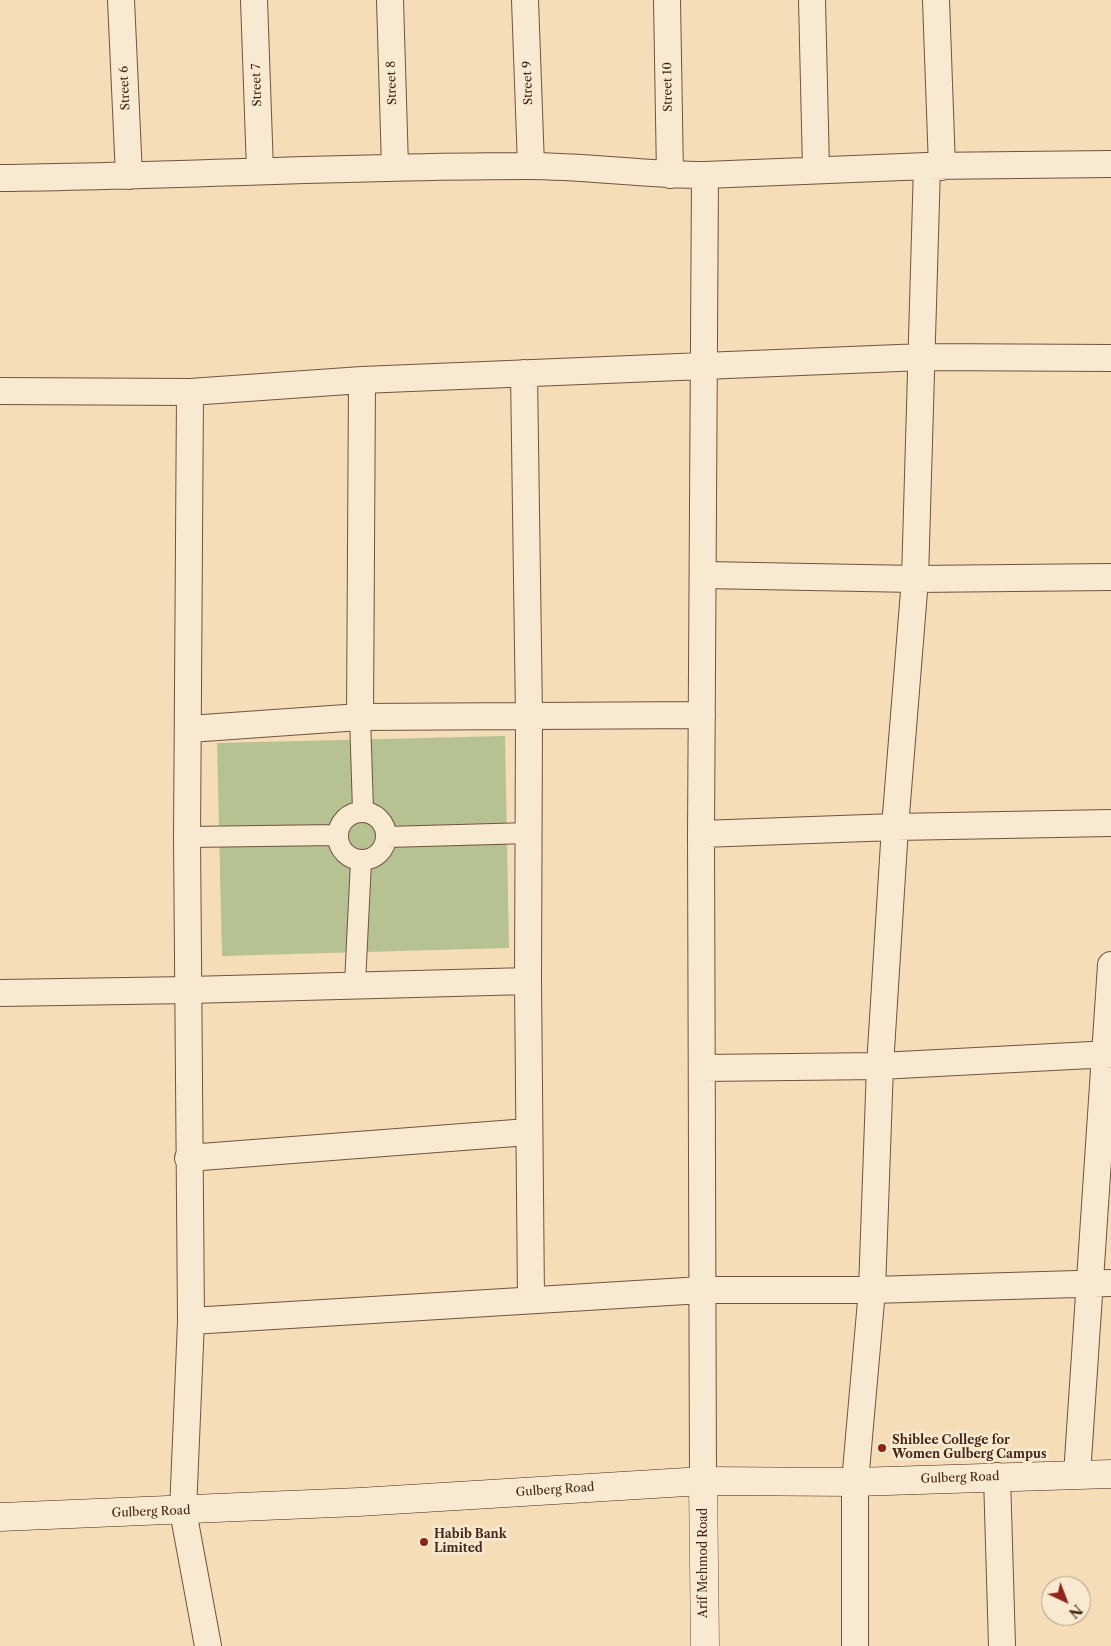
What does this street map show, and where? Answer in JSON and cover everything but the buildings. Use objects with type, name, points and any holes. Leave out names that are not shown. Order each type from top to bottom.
[{"type":"main road","name":"Gulberg Road","points":[[0,1517],[183,1511],[703,1481],[854,1482],[997,1476],[1111,1474]]},
{"type":"main road","name":"Arif Mehmod Road","points":[[703,1481],[705,1646]]},
{"type":"street","name":"Street 6","points":[[121,0],[129,176]]},
{"type":"street","name":"Street 7","points":[[254,0],[260,170]]},
{"type":"street","name":"Street 8","points":[[390,0],[395,166]]},
{"type":"street","name":"Street 9","points":[[525,0],[531,166]]},
{"type":"street","name":"Street 10","points":[[667,0],[670,175]]},
{"type":"street","points":[[812,0],[816,169]]},
{"type":"street","points":[[855,1646],[854,1482],[872,1290],[880,1066],[895,827],[915,579],[922,356],[934,166],[936,0]]},
{"type":"street","points":[[0,178],[129,176],[395,166],[531,166],[670,175],[705,175],[816,169],[1111,164]]},
{"type":"street","points":[[703,1481],[702,715],[705,175]]},
{"type":"street","points":[[0,392],[190,392],[362,380],[922,356],[1111,358]]},
{"type":"street","points":[[524,373],[530,833],[528,1132],[531,1300]]},
{"type":"street","points":[[362,380],[360,717],[363,810]]},
{"type":"street","points":[[190,392],[186,837],[191,1321],[183,1511],[208,1646]]},
{"type":"street","points":[[704,576],[915,579],[1111,577]]},
{"type":"street","points":[[188,729],[360,717],[702,715]]},
{"type":"street","points":[[363,810],[380,819],[387,837],[379,854],[361,861],[343,853],[336,835],[344,817],[363,810]]},
{"type":"street","points":[[702,834],[895,827],[1111,823]]},
{"type":"street","points":[[387,837],[530,833]]},
{"type":"street","points":[[186,837],[336,835]]},
{"type":"street","points":[[355,984],[361,861]]},
{"type":"street","points":[[1077,1475],[1101,1283],[1111,965]]},
{"type":"street","points":[[0,992],[189,990],[355,984],[528,981]]},
{"type":"street","points":[[703,1068],[880,1066],[1108,1054]]},
{"type":"street","points":[[188,1158],[528,1132]]},
{"type":"street","points":[[191,1321],[702,1290],[872,1290],[1101,1283]]},
{"type":"street","points":[[997,1476],[1002,1646]]},
{"type":"green space","points":[[505,736],[509,948],[222,956],[217,743]]},
{"type":"place","name":"Shiblee College for Women Gulberg Campus","points":[[882,1448]]},
{"type":"place","name":"Habib Bank Limited","points":[[424,1542]]}]
